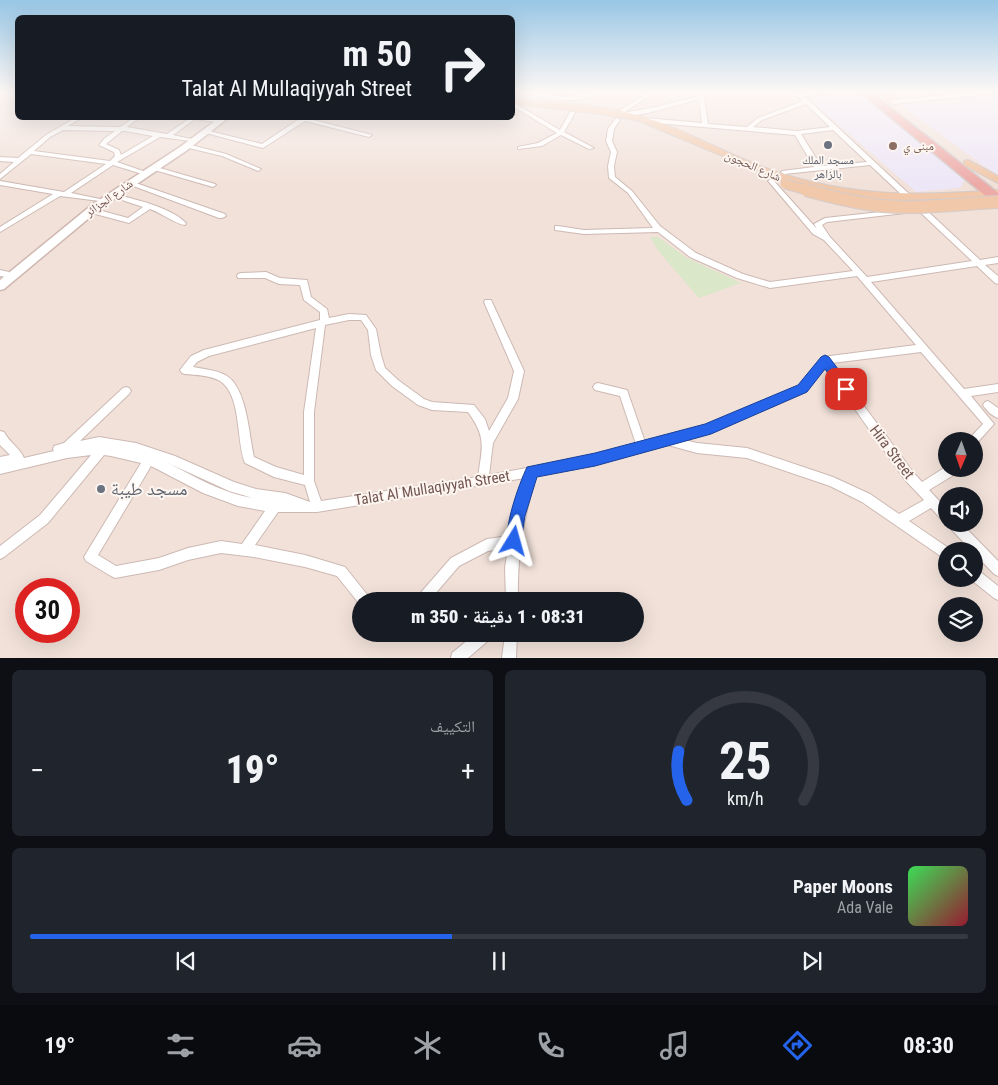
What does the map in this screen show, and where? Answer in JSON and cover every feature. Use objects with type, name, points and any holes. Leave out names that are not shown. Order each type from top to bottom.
[{"type":"highway","points":[[913,123],[967,167],[997,195]]},
{"type":"highway","points":[[913,123],[967,167]]},
{"type":"main road","name":"شارع الحجون","points":[[636,123],[751,171],[780,178]]},
{"type":"main road","name":"شارع الحجون","points":[[647,123],[833,198],[882,206],[933,206],[997,195]]},
{"type":"main road","points":[[967,167],[998,180]]},
{"type":"main road","points":[[965,195],[974,190],[967,167]]},
{"type":"main road","points":[[780,178],[844,192],[881,197],[997,195]]},
{"type":"main road","points":[[780,178],[807,196],[858,206],[905,211],[998,206]]},
{"type":"street","points":[[0,177],[48,136],[70,123]]},
{"type":"street","points":[[112,163],[118,156],[117,151],[102,146],[129,123]]},
{"type":"street","points":[[170,135],[188,123]]},
{"type":"street","name":"شارع الجزائر","points":[[0,286],[91,210],[188,143],[213,123]]},
{"type":"street","name":"شارع الجزائر","points":[[2,275],[98,200],[205,132],[214,123]]},
{"type":"street","points":[[205,132],[263,146],[296,123]]},
{"type":"street","points":[[321,123],[369,135]]},
{"type":"street","points":[[544,123],[591,148]]},
{"type":"street","points":[[520,148],[540,145],[561,133],[567,123]]},
{"type":"street","points":[[615,123],[611,129],[609,141],[614,152],[611,166],[612,178],[630,192],[659,230],[693,255],[740,276],[770,285],[998,260]]},
{"type":"street","points":[[670,123],[797,133],[835,128]]},
{"type":"street","points":[[748,129],[755,123]]},
{"type":"street","points":[[829,123],[998,281]]},
{"type":"street","points":[[61,128],[120,129],[170,135],[258,169]]},
{"type":"street","points":[[797,133],[819,169]]},
{"type":"street","points":[[0,230],[160,134]]},
{"type":"street","points":[[29,152],[112,163],[141,172]]},
{"type":"street","points":[[0,160],[20,160]]},
{"type":"street","points":[[827,239],[816,232],[780,178],[819,169],[872,163]]},
{"type":"street","points":[[153,168],[213,185]]},
{"type":"street","points":[[0,183],[98,200]]},
{"type":"street","points":[[130,183],[222,216]]},
{"type":"street","points":[[112,195],[131,203],[149,206],[170,213],[182,222]]},
{"type":"street","points":[[91,210],[129,221],[149,206]]},
{"type":"street","points":[[905,211],[825,220],[818,224],[827,239],[862,276],[989,424],[981,432]]},
{"type":"street","points":[[558,228],[584,232],[659,230]]},
{"type":"street","points":[[0,462],[66,447],[99,442],[136,448],[171,459],[234,488],[256,494],[286,498],[312,507],[309,481],[308,412],[324,311],[307,298],[304,282],[280,280],[266,275],[241,276]]},
{"type":"street","points":[[483,481],[488,442],[513,399],[519,372],[488,302]]},
{"type":"street","points":[[309,481],[274,472],[249,460],[236,394],[225,379],[203,372],[185,370],[194,359],[207,353],[323,322],[349,317],[363,317],[372,330],[376,355],[381,370],[395,383],[422,402],[432,406],[471,408],[481,422],[488,442]]},
{"type":"street","points":[[825,360],[923,348]]},
{"type":"street","name":"Talat Al Mullaqiyyah Street","points":[[0,469],[67,453],[102,450],[150,460],[170,468],[222,495],[254,504],[275,507],[312,507],[483,481],[595,460],[706,430],[803,389],[825,360]]},
{"type":"street","name":"Hira Street","points":[[825,360],[909,476],[938,507]]},
{"type":"street","points":[[598,387],[624,394],[642,447]]},
{"type":"street","points":[[962,393],[998,388]]},
{"type":"street","points":[[66,447],[126,391]]},
{"type":"street","points":[[988,405],[998,414]]},
{"type":"street","points":[[0,435],[3,441],[19,458]]},
{"type":"street","points":[[668,440],[697,448],[747,453],[788,465],[832,482],[858,494],[900,520],[938,547]]},
{"type":"street","points":[[0,553],[44,519],[102,450]]},
{"type":"street","points":[[150,460],[90,557],[115,572],[159,564],[221,547],[245,550],[305,561],[341,571],[358,592]]},
{"type":"street","points":[[511,592],[510,576],[518,516],[532,472]]},
{"type":"street","points":[[921,489],[938,478]]},
{"type":"street","points":[[900,520],[933,502]]},
{"type":"street","points":[[245,550],[275,507]]},
{"type":"street","points":[[962,532],[998,570]]},
{"type":"street","points":[[429,592],[455,562],[487,545],[514,541]]},
{"type":"street","points":[[983,582],[998,594]]},
{"type":"street","points":[[457,658],[476,642]]},
{"type":"street","points":[[508,658],[510,642]]},
{"type":"shaded area","points":[[0,123],[998,123],[998,657],[0,658]]},
{"type":"shaded area","name":"مبنى ي","points":[[836,123],[896,123],[965,180],[960,188],[916,192]]},
{"type":"shaded area","points":[[925,123],[998,123],[998,176]]},
{"type":"green space","points":[[650,237],[658,237],[687,258],[741,283],[699,298],[660,253]]},
{"type":"place","name":"مسجد الملك بالزاهر","points":[[828,145]]},
{"type":"place","name":"مبنى ي","points":[[893,146]]},
{"type":"place","name":"مسجد طيبة","points":[[101,489]]},
{"type":"route","points":[[514,541],[518,516],[532,472],[595,460],[706,430],[803,389],[825,360],[846,389]]}]
